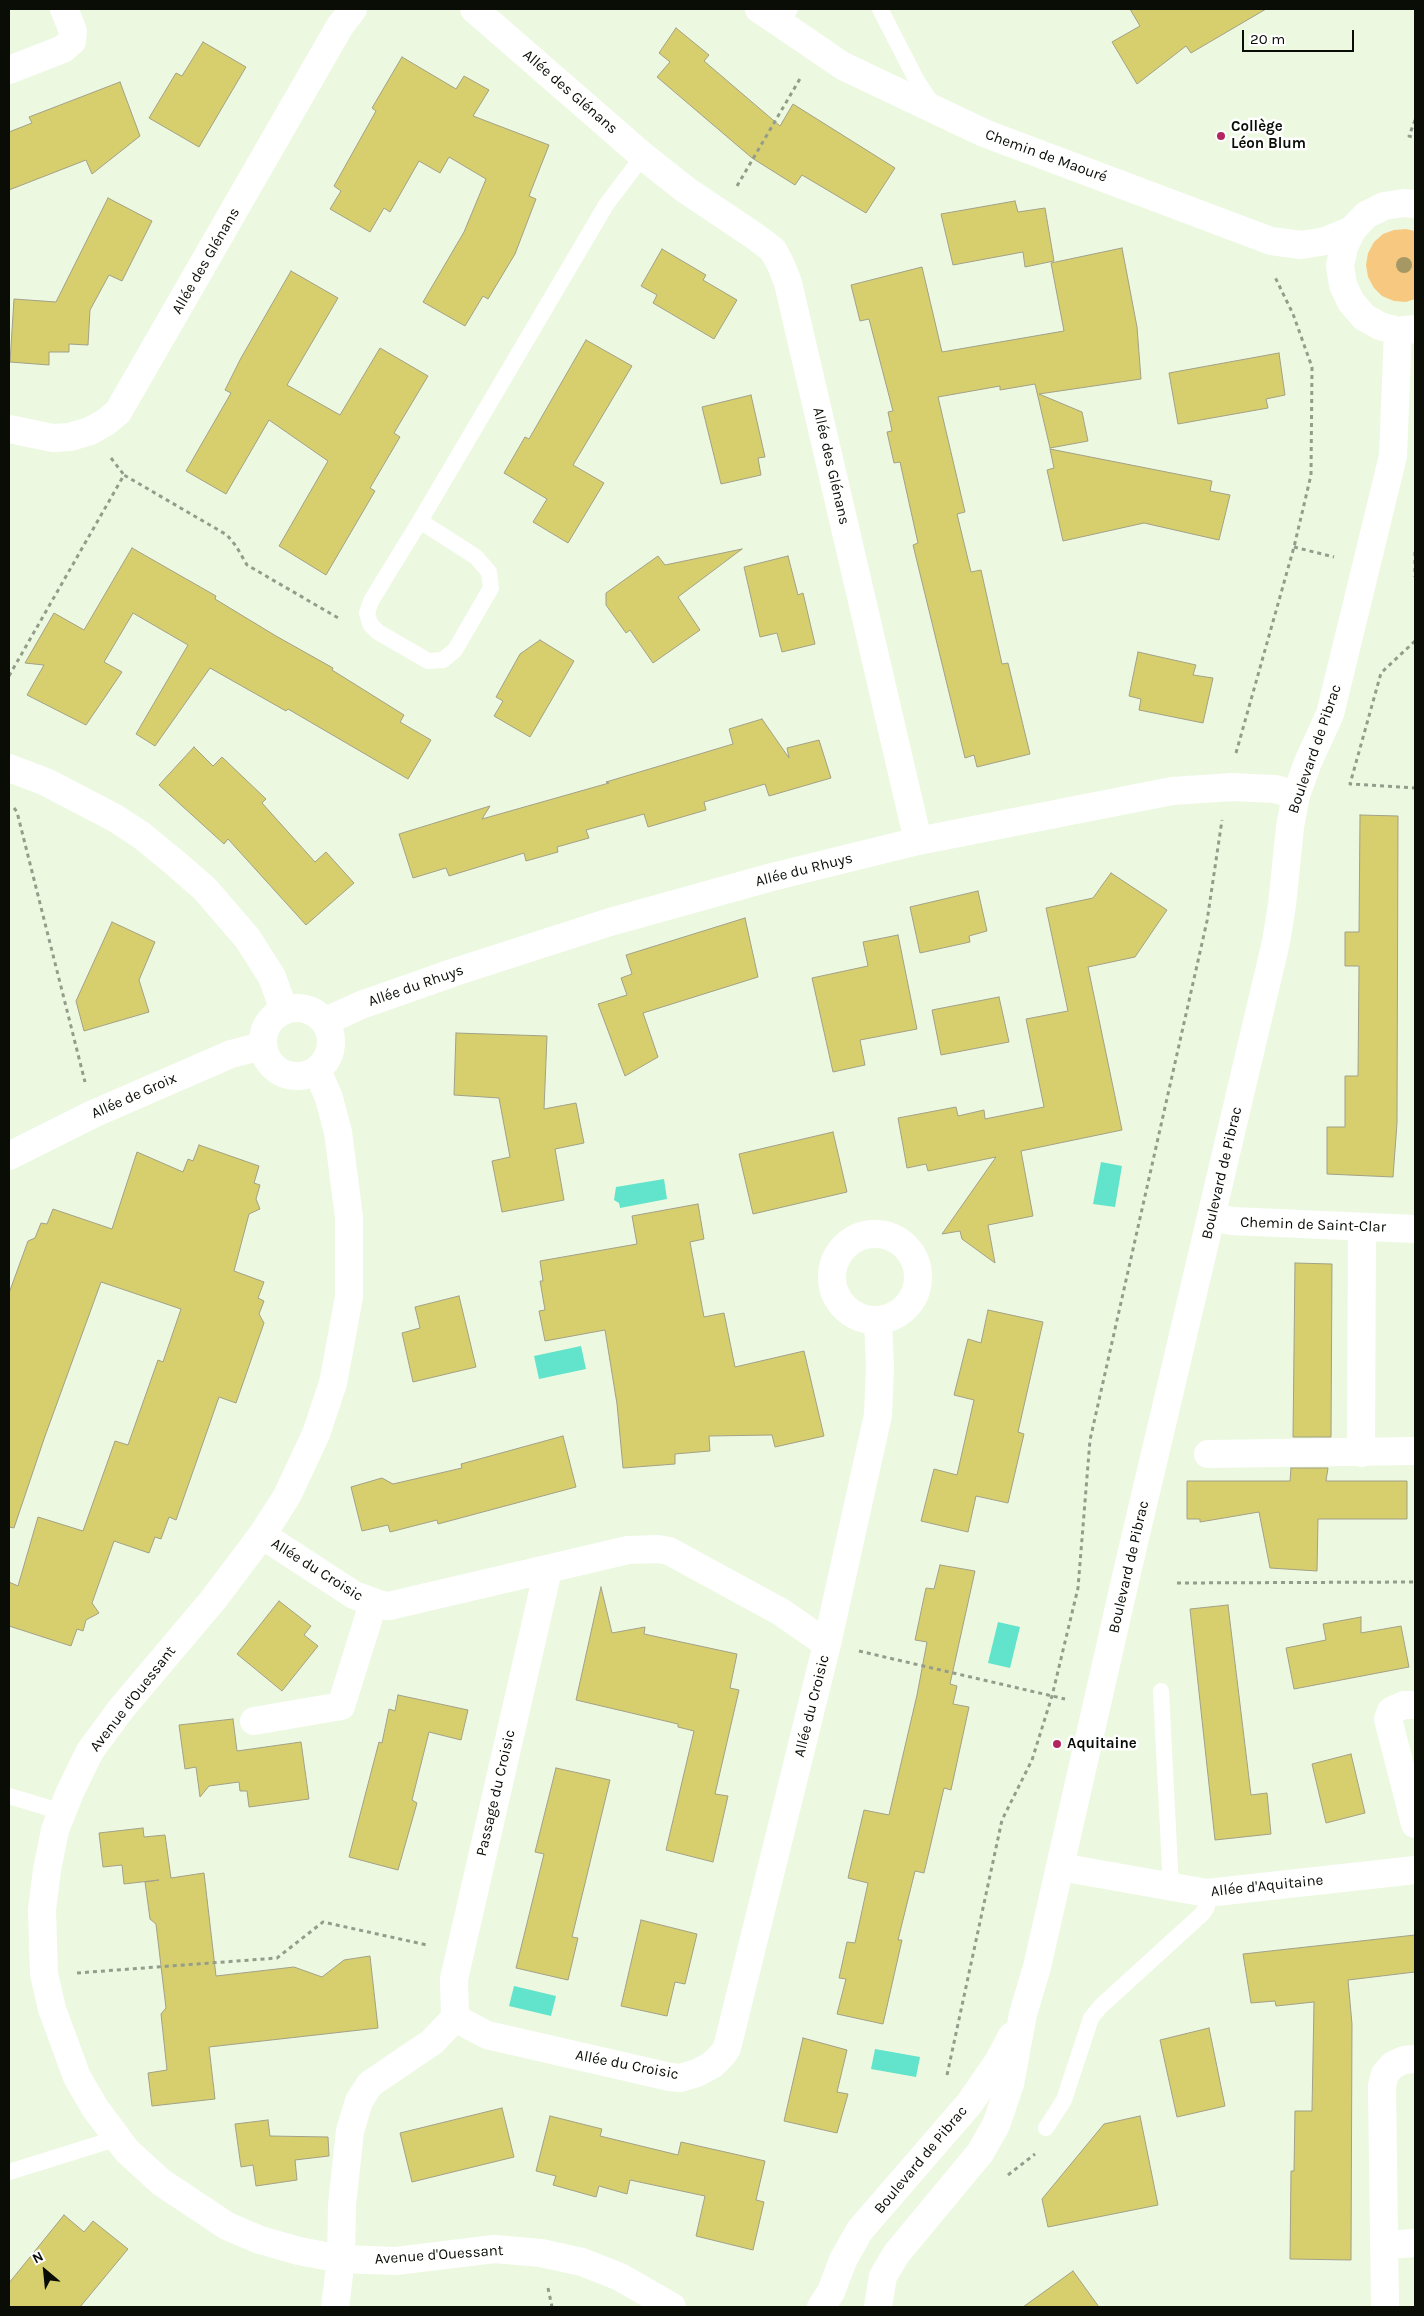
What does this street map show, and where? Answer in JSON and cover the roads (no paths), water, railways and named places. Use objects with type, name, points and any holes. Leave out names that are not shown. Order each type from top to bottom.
[{"type":"street","points":[[9,70],[63,49],[72,41],[73,31],[64,9]]},
{"type":"street","name":"Allée des Glénans","points":[[9,429],[53,438],[70,436],[90,431],[106,422],[118,412],[340,26],[353,9]]},
{"type":"street","name":"Allée des Glénans","points":[[474,9],[643,156],[686,190],[773,250],[788,283],[918,841]]},
{"type":"street","name":"Chemin de Maouré","points":[[776,14],[842,66],[984,133],[1271,240],[1301,245],[1326,241],[1352,230]]},
{"type":"street","points":[[1407,330],[1380,326],[1364,316],[1351,302],[1343,285],[1340,266],[1344,247],[1352,230],[1366,215],[1384,206],[1404,203],[1415,204]]},
{"type":"street","name":"Boulevard de Pibrac","points":[[878,2307],[877,2300],[883,2276],[897,2253],[980,2153],[996,2125],[1010,2084],[1023,2014],[1037,1967],[1128,1568],[1276,942],[1290,827],[1296,795],[1308,762],[1330,714],[1393,456],[1407,330]]},
{"type":"street","points":[[9,768],[46,782],[115,818],[141,835],[205,889],[248,939],[272,977],[284,1010]]},
{"type":"street","name":"Allée du Rhuys","points":[[326,1021],[361,1005],[455,972],[610,922],[772,877],[918,841],[1172,791],[1232,787],[1275,789],[1296,795]]},
{"type":"street","points":[[299,1007],[314,1011],[326,1021],[332,1039],[329,1056],[317,1070],[300,1076],[283,1074],[269,1063],[262,1046],[264,1031],[272,1018],[284,1010],[299,1007]]},
{"type":"street","name":"Allée de Groix","points":[[9,1156],[93,1114],[231,1054],[262,1046]]},
{"type":"street","name":"Avenue d'Ouessant","points":[[317,1070],[329,1098],[338,1132],[350,1217],[349,1297],[333,1383],[316,1434],[287,1496],[262,1535],[212,1600],[121,1709],[90,1751],[62,1812],[55,1830],[46,1870],[42,1910],[44,1974],[52,2009],[77,2077],[95,2108],[127,2151],[161,2182],[227,2226],[260,2240],[291,2249],[341,2259],[396,2261],[494,2249],[541,2253],[582,2262],[620,2277],[672,2307]]},
{"type":"street","name":"Chemin de Saint-Clar","points":[[1212,1217],[1232,1221],[1415,1229]]},
{"type":"street","points":[[1361,1453],[1362,1227]]},
{"type":"street","name":"Allée du Croisic","points":[[455,2018],[487,2035],[670,2077],[688,2076],[705,2070],[723,2054],[729,2038],[827,1644],[878,1415],[880,1367],[878,1321]]},
{"type":"street","points":[[1208,1454],[1415,1451]]},
{"type":"street","name":"Allée du Croisic","points":[[262,1535],[354,1595],[373,1604],[390,1606],[628,1550],[658,1549],[669,1551],[781,1612],[827,1644]]},
{"type":"street","name":"Passage du Croisic","points":[[455,2018],[454,1979],[548,1570]]},
{"type":"street","name":"Allée du Croisic","points":[[254,1721],[341,1706],[373,1604]]},
{"type":"street","points":[[1415,1705],[1404,1705],[1395,1709],[1391,1712],[1388,1719],[1409,1771],[1415,1824]]},
{"type":"street","name":"Allée d'Aquitaine","points":[[1060,1867],[1207,1893],[1415,1870]]},
{"type":"street","name":"Boulevard de Pibrac","points":[[820,2307],[831,2292],[843,2260],[860,2230],[969,2104],[998,2062],[1023,2014]]},
{"type":"street","points":[[335,2307],[341,2259],[342,2205],[350,2131],[362,2094],[370,2084],[432,2042],[455,2018]]},
{"type":"street","points":[[1385,2307],[1382,2086],[1385,2074],[1393,2065],[1404,2060],[1415,2059]]},
{"type":"street","points":[[1385,2245],[1415,2243]]},
{"type":"lane","points":[[880,9],[916,79],[937,111]]},
{"type":"lane","points":[[420,521],[476,557],[489,572],[491,588],[455,650],[443,660],[428,660],[378,632],[370,624],[368,613],[371,601],[606,205],[643,156]]},
{"type":"lane","points":[[1162,1691],[1171,1888]]},
{"type":"lane","points":[[9,1796],[62,1812]]},
{"type":"lane","points":[[1046,2128],[1067,2094],[1091,2018],[1101,2006],[1202,1914],[1206,1907],[1207,1893]]},
{"type":"lane","points":[[9,2172],[118,2138]]},
{"type":"water","points":[[1101,1162],[1122,1166],[1115,1207],[1093,1204]]},
{"type":"water","points":[[664,1179],[667,1199],[620,1208],[619,1203],[614,1200],[616,1187]]},
{"type":"water","points":[[581,1346],[586,1369],[539,1379],[534,1356]]},
{"type":"water","points":[[998,1622],[1020,1627],[1010,1668],[988,1663]]},
{"type":"water","points":[[514,1986],[556,1996],[551,2016],[509,2006]]},
{"type":"water","points":[[875,2049],[920,2057],[916,2077],[871,2069]]},
{"type":"place","name":"Collège Léon Blum","points":[[1221,136]]},
{"type":"place","name":"Aquitaine","points":[[1057,1744]]}]
